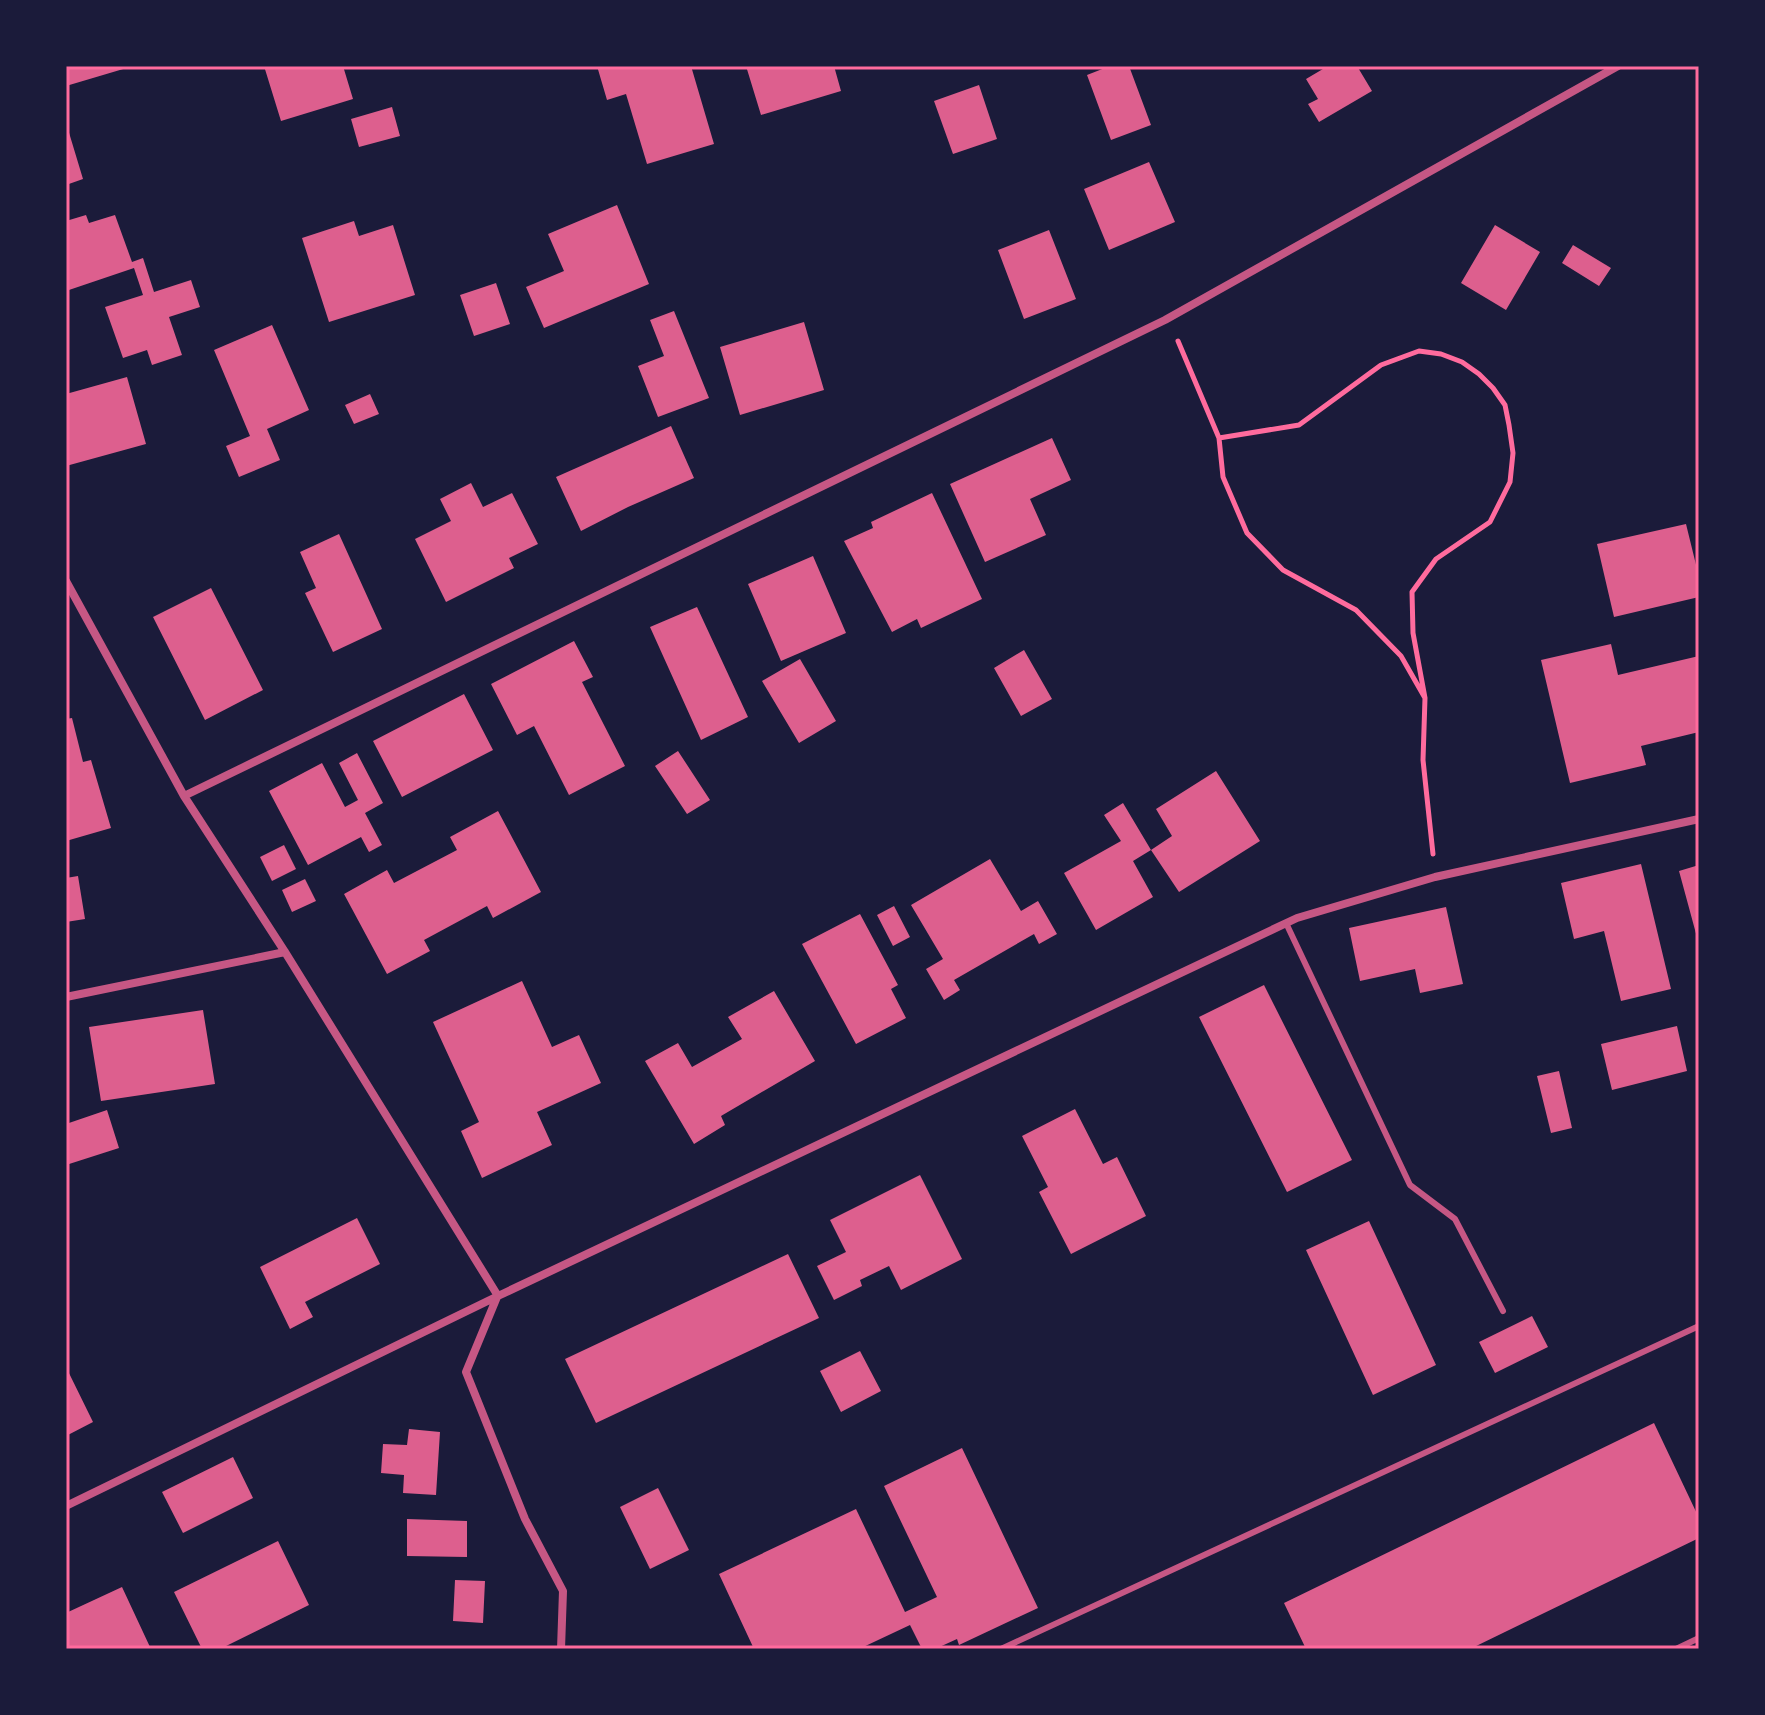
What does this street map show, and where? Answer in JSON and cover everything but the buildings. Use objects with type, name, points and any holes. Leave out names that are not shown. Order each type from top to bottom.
[{"type":"street","points":[[184,796],[1165,320],[1618,66]]},
{"type":"street","points":[[66,581],[184,796],[285,952],[498,1296]]},
{"type":"street","points":[[66,1506],[498,1296],[1286,923],[1435,877],[1699,819]]},
{"type":"street","points":[[66,997],[285,952]]},
{"type":"street","points":[[498,1296],[466,1372],[525,1519],[563,1591],[561,1649]]},
{"type":"lane","points":[[1286,923],[1410,1185],[1455,1219],[1503,1311]]},
{"type":"lane","points":[[1001,1649],[1699,1326]]},
{"type":"lane","points":[[1676,1649],[1699,1638]]},
{"type":"path","points":[[1165,320],[1177,338],[1219,438],[1223,477],[1247,533],[1283,570],[1356,610],[1401,656],[1425,698]]},
{"type":"path","points":[[1219,438],[1299,425],[1381,365],[1419,351],[1441,354],[1462,362],[1479,374],[1505,405],[1513,453],[1510,482],[1490,522],[1436,559],[1412,592],[1413,633],[1425,698],[1423,760],[1435,877]]}]
